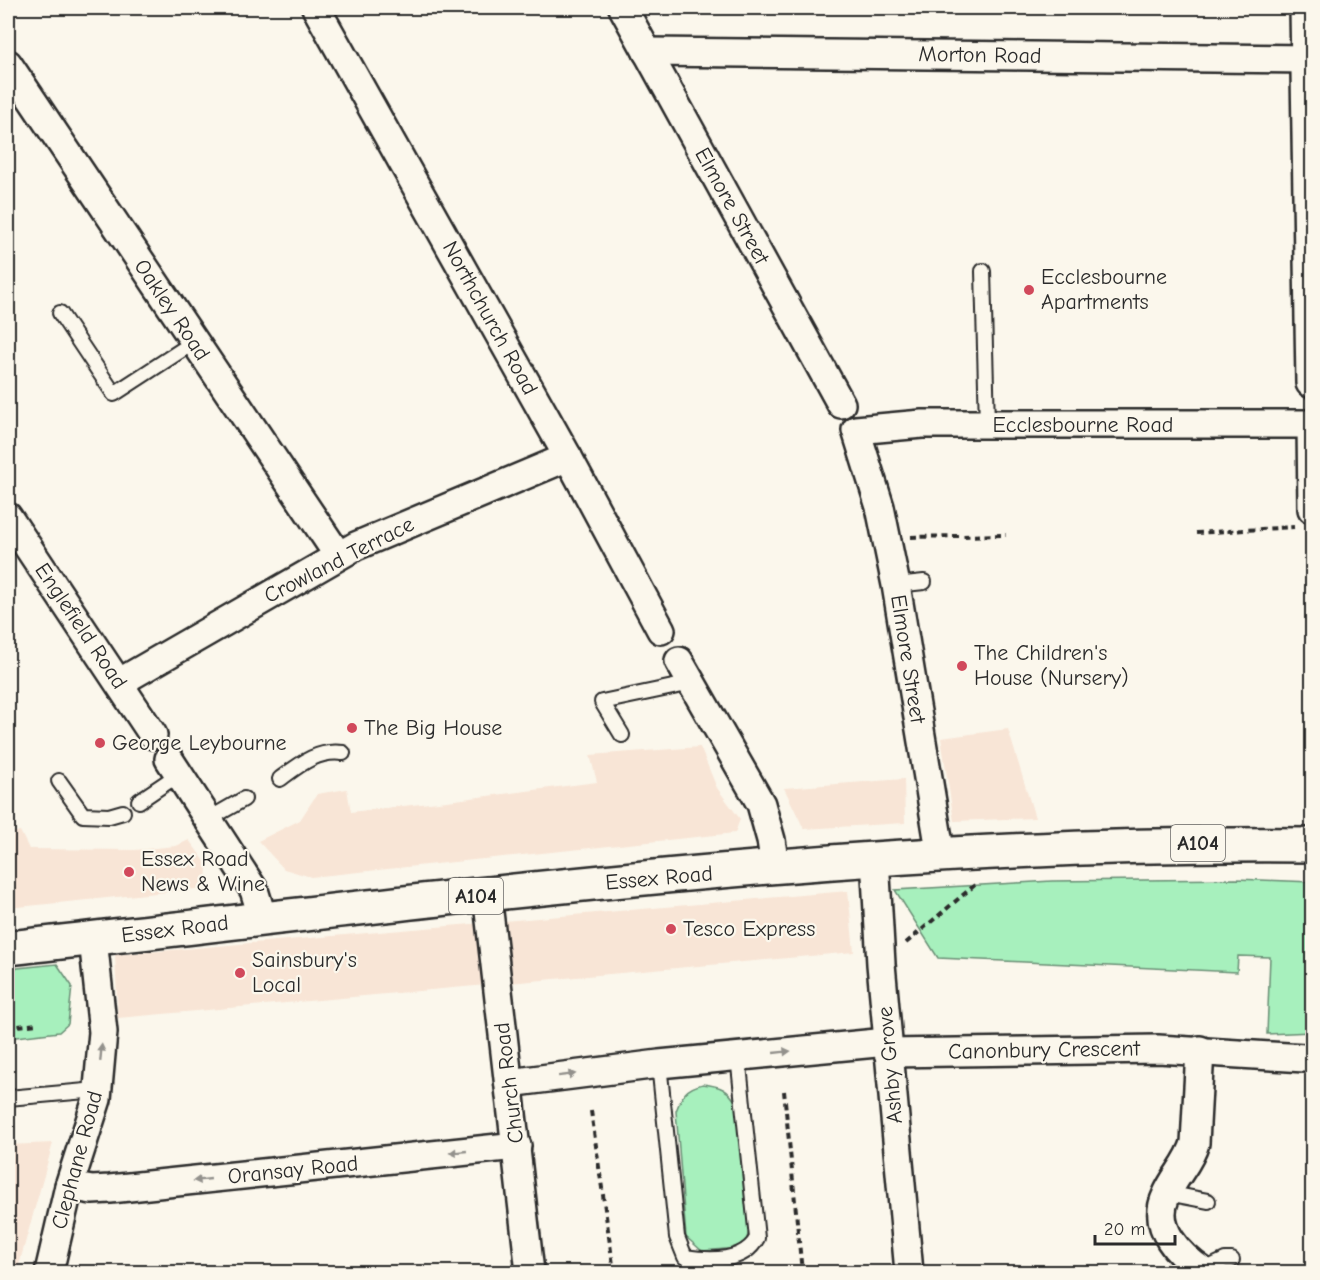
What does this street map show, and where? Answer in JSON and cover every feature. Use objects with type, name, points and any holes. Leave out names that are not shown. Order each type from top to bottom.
[{"type":"main road","name":"Essex Road","points":[[8,948],[488,894],[875,858],[1177,843],[1312,845]]},
{"type":"street","name":"Northchurch Road","points":[[316,8],[568,457],[661,630]]},
{"type":"street","name":"Elmore Street","points":[[623,8],[841,404]]},
{"type":"street","points":[[1305,8],[1309,59],[1310,383]]},
{"type":"street","name":"Morton Road","points":[[647,51],[1309,59]]},
{"type":"street","name":"Oakley Road","points":[[8,64],[338,555]]},
{"type":"street","points":[[1307,518],[1311,424]]},
{"type":"street","name":"Ecclesbourne Road","points":[[856,430],[910,425],[1311,424]]},
{"type":"street","name":"Elmore Street","points":[[856,430],[880,507],[896,585],[941,856]]},
{"type":"street","name":"Crowland Terrace","points":[[120,682],[338,555],[568,457]]},
{"type":"street","name":"Englefield Road","points":[[8,517],[120,682],[153,735]]},
{"type":"street","points":[[685,672],[765,814],[775,867]]},
{"type":"street","points":[[174,767],[254,890],[263,919]]},
{"type":"street","name":"Ashby Grove","points":[[875,858],[880,964],[909,1272]]},
{"type":"street","name":"Church Road","points":[[488,894],[530,1272]]},
{"type":"street","name":"Clephane Road","points":[[49,1272],[69,1186],[98,1090],[103,1032],[93,939]]},
{"type":"street","name":"Canonbury Crescent","points":[[509,1083],[738,1056],[888,1047],[1200,1050],[1305,1059]]},
{"type":"street","points":[[1200,1050],[1195,1143],[1191,1157],[1167,1193],[1162,1216],[1167,1235],[1189,1263],[1203,1272]]},
{"type":"street","name":"Oransay Road","points":[[69,1186],[78,1189],[110,1189],[517,1146]]},
{"type":"lane","points":[[983,271],[987,425]]},
{"type":"lane","points":[[60,313],[114,394],[194,342]]},
{"type":"lane","points":[[896,585],[924,582]]},
{"type":"lane","points":[[621,735],[602,702],[685,672]]},
{"type":"lane","points":[[280,779],[305,761],[329,751],[343,753]]},
{"type":"lane","points":[[139,801],[174,767]]},
{"type":"lane","points":[[59,781],[83,815],[109,816],[123,812]]},
{"type":"lane","points":[[209,819],[244,799]]},
{"type":"lane","points":[[659,1064],[677,1237],[685,1257],[704,1260],[738,1256],[751,1249],[757,1238],[738,1056]]},
{"type":"lane","points":[[8,1098],[98,1090]]},
{"type":"lane","points":[[1167,1193],[1209,1201]]},
{"type":"lane","points":[[1203,1272],[1225,1260],[1232,1260]]},
{"type":"path","points":[[1196,533],[1307,518]]},
{"type":"path","points":[[886,537],[1006,535]]},
{"type":"path","points":[[880,964],[981,879]]},
{"type":"path","points":[[8,1027],[38,1024]]},
{"type":"path","points":[[784,1091],[802,1272]]},
{"type":"path","points":[[591,1111],[614,1272]]},
{"type":"shaded area","points":[[1008,729],[1035,818],[954,821],[941,738]]},
{"type":"shaded area","points":[[700,747],[717,788],[740,819],[735,833],[311,877],[284,869],[258,841],[300,820],[317,794],[347,789],[351,812],[447,801],[597,782],[590,755]]},
{"type":"shaded area","points":[[904,779],[905,823],[804,829],[784,788]]},
{"type":"shaded area","points":[[20,831],[29,849],[135,850],[176,846],[189,840],[207,864],[206,888],[8,908],[8,834]]},
{"type":"shaded area","points":[[848,891],[854,952],[118,1018],[115,955]]},
{"type":"shaded area","points":[[53,1143],[17,1272],[8,1272],[8,1145]]},
{"type":"green space","points":[[1236,879],[1312,882],[1312,1032],[1267,1034],[1270,957],[1238,956],[1237,972],[938,958],[895,890],[1052,881]]},
{"type":"green space","points":[[57,964],[72,986],[68,1024],[59,1032],[8,1038],[8,969]]},
{"type":"green space","points":[[703,1084],[723,1089],[731,1095],[737,1105],[750,1228],[746,1241],[737,1248],[702,1251],[686,1237],[676,1111],[685,1093]]},
{"type":"place","name":"Ecclesbourne Apartments","points":[[1029,290]]},
{"type":"place","name":"The Children's House (Nursery)","points":[[962,666]]},
{"type":"place","name":"The Big House","points":[[352,728]]},
{"type":"place","name":"George Leybourne","points":[[100,743]]},
{"type":"place","name":"Essex Road News & Wine","points":[[129,872]]},
{"type":"place","name":"Tesco Express","points":[[671,929]]},
{"type":"place","name":"Sainsbury's Local","points":[[240,973]]}]
